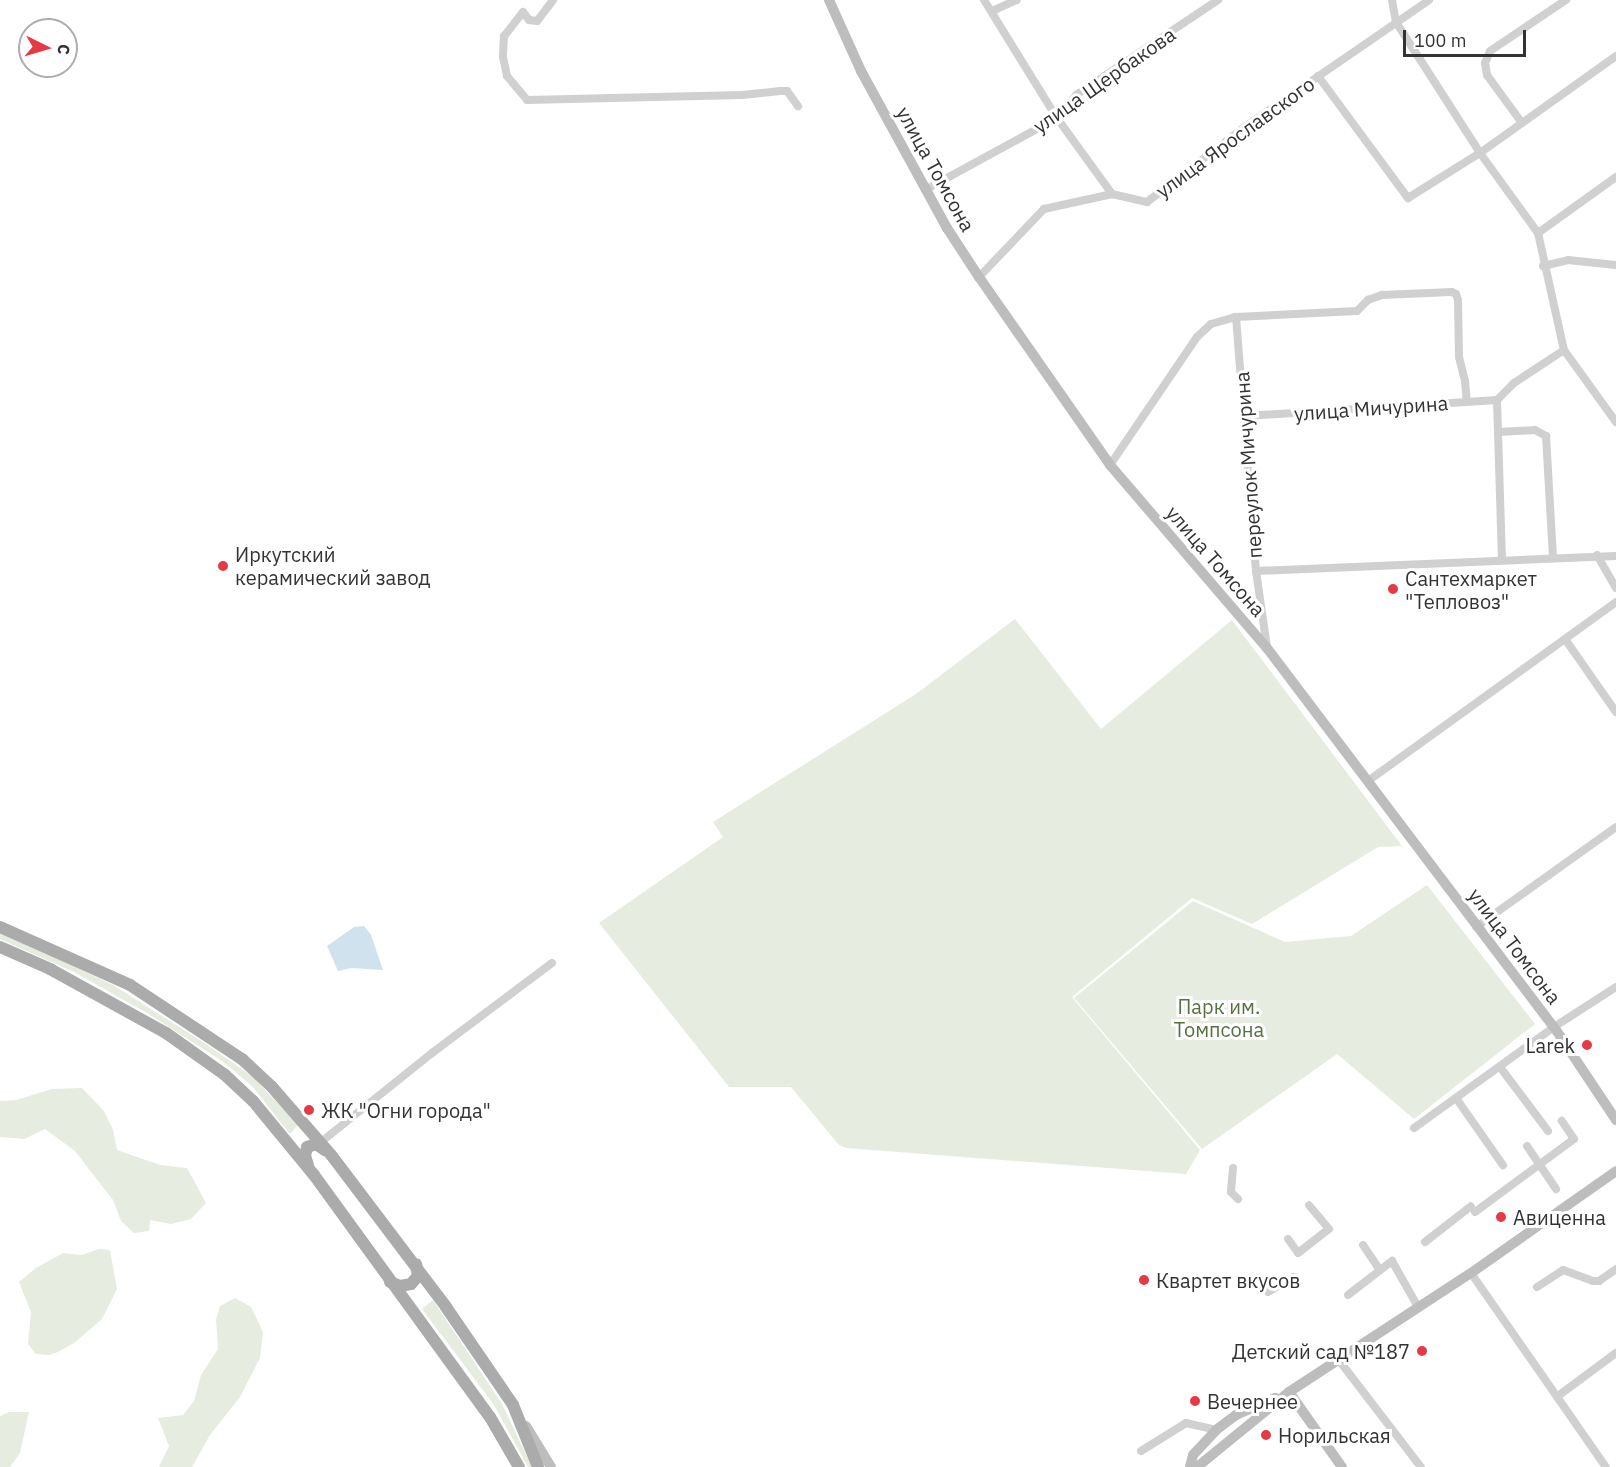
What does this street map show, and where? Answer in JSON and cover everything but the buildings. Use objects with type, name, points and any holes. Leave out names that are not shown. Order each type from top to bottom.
[{"type":"main road","points":[[0,927],[130,985],[242,1059],[297,1113],[332,1156],[369,1208],[415,1263],[513,1405],[538,1467]]},
{"type":"main road","points":[[0,947],[50,969],[166,1033],[224,1074],[259,1108],[314,1174],[390,1282],[499,1429],[519,1467]]},
{"type":"main road","points":[[314,1174],[305,1158],[307,1146],[316,1144],[332,1156]]},
{"type":"main road","points":[[390,1282],[403,1287],[414,1282],[418,1273],[415,1263]]},
{"type":"street","points":[[554,0],[537,21],[529,20],[523,12],[504,36],[503,57],[507,76],[527,100],[741,95],[787,91],[798,106]]},
{"type":"street","name":"улица Томсона","points":[[829,0],[861,71],[925,190],[979,277],[1110,465],[1267,648],[1476,927],[1554,1027],[1616,1120]]},
{"type":"street","points":[[984,0],[1057,118],[1112,194]]},
{"type":"street","points":[[992,11],[1017,0]]},
{"type":"street","name":"улица Щербакова","points":[[925,190],[1057,118],[1076,95],[1218,0]]},
{"type":"street","points":[[1392,0],[1396,22],[1480,153],[1538,232],[1564,350],[1616,422]]},
{"type":"street","name":"улица Ярославского","points":[[979,277],[1044,209],[1112,194],[1147,202],[1246,126],[1429,0]]},
{"type":"street","points":[[1522,123],[1487,75],[1485,63],[1490,51],[1566,0]]},
{"type":"street","points":[[1318,76],[1407,198],[1480,153],[1616,56]]},
{"type":"street","points":[[1538,232],[1616,177]]},
{"type":"street","points":[[1544,266],[1568,260],[1616,265]]},
{"type":"street","points":[[1110,465],[1197,337],[1211,324],[1236,317],[1357,311],[1368,300],[1382,295],[1452,292],[1456,294],[1458,300],[1459,357],[1467,402]]},
{"type":"street","name":"переулок Мичурина","points":[[1236,317],[1256,571],[1267,648]]},
{"type":"street","points":[[1502,560],[1497,400],[1514,384],[1564,350]]},
{"type":"street","name":"улица Мичурина","points":[[1245,416],[1497,400]]},
{"type":"street","points":[[1498,432],[1535,429],[1546,436],[1553,557]]},
{"type":"street","points":[[1597,555],[1616,588]]},
{"type":"street","points":[[1256,571],[1616,556]]},
{"type":"street","points":[[1368,781],[1616,602]]},
{"type":"street","points":[[1565,639],[1616,712]]},
{"type":"street","points":[[1476,927],[1616,827]]},
{"type":"street","points":[[321,1142],[432,1053],[552,963]]},
{"type":"street","points":[[1414,1128],[1554,1027],[1616,987]]},
{"type":"street","points":[[1500,1067],[1548,1131]]},
{"type":"street","points":[[1456,1098],[1503,1165]]},
{"type":"street","points":[[1425,1242],[1575,1139],[1562,1121]]},
{"type":"street","points":[[1527,1146],[1556,1189]]},
{"type":"street","points":[[1233,1168],[1231,1192],[1238,1199]]},
{"type":"street","points":[[1197,1467],[1288,1392],[1471,1273],[1616,1171]]},
{"type":"street","points":[[1288,1239],[1298,1253],[1329,1229],[1310,1205]]},
{"type":"street","points":[[1363,1245],[1380,1270]]},
{"type":"street","points":[[1347,1294],[1392,1261],[1418,1307]]},
{"type":"street","points":[[1537,1287],[1563,1270],[1599,1281],[1616,1269]]},
{"type":"street","points":[[1471,1273],[1606,1467]]},
{"type":"street","points":[[1268,1292],[1293,1277]]},
{"type":"street","points":[[1558,1396],[1616,1353]]},
{"type":"street","points":[[1338,1359],[1421,1467]]},
{"type":"street","points":[[1190,1467],[1192,1455],[1216,1430],[1236,1415],[1288,1392]]},
{"type":"street","points":[[1288,1392],[1342,1467]]},
{"type":"street","points":[[513,1405],[551,1467]]},
{"type":"street","points":[[1141,1451],[1186,1423],[1216,1430]]},
{"type":"green space","points":[[1015,619],[1101,729],[1232,620],[1402,846],[1378,847],[1252,924],[1192,898],[1072,997],[1200,1150],[1186,1174],[846,1148],[839,1145],[791,1087],[729,1087],[599,923],[723,837],[713,822],[916,694]]},
{"type":"green space","name":"Парк им. Томпсона","points":[[1427,885],[1535,1024],[1414,1119],[1337,1054],[1202,1149],[1074,998],[1193,901],[1285,942],[1351,936]]},
{"type":"green space","points":[[0,931],[113,985],[203,1042],[253,1077],[298,1125],[290,1134],[252,1086],[222,1061],[147,1013],[74,972],[0,939]]},
{"type":"green space","points":[[82,1088],[104,1111],[113,1130],[117,1150],[160,1165],[187,1168],[206,1203],[191,1219],[171,1224],[150,1220],[149,1231],[134,1233],[121,1221],[113,1200],[75,1151],[45,1129],[24,1139],[0,1137],[0,1101],[16,1100],[52,1089]]},
{"type":"green space","points":[[99,1249],[110,1250],[117,1289],[102,1319],[74,1343],[58,1352],[49,1355],[36,1354],[28,1344],[31,1312],[19,1282],[36,1268],[63,1253],[82,1255]]},
{"type":"green space","points":[[235,1298],[251,1307],[263,1332],[260,1358],[240,1397],[210,1435],[192,1467],[159,1467],[169,1446],[158,1418],[183,1415],[194,1401],[201,1375],[218,1349],[216,1320],[220,1306]]},
{"type":"green space","points":[[433,1300],[502,1404],[532,1467],[528,1467],[494,1405],[422,1309]]},
{"type":"green space","points":[[9,1412],[29,1412],[20,1453],[10,1467],[0,1467],[0,1416]]},
{"type":"water","points":[[364,926],[371,935],[383,970],[351,968],[338,971],[327,946],[354,927]]},
{"type":"place","name":"Иркутский керамический завод","points":[[223,566]]},
{"type":"place","name":"Сантехмаркет \"Тепловоз\"","points":[[1393,589]]},
{"type":"place","name":"Larek","points":[[1587,1045]]},
{"type":"place","name":"ЖК \"Огни города\"","points":[[309,1110]]},
{"type":"place","name":"Авиценна","points":[[1501,1217]]},
{"type":"place","name":"Квартет вкусов","points":[[1144,1280]]},
{"type":"place","name":"Детский сад №187","points":[[1422,1351]]},
{"type":"place","name":"Вечернее","points":[[1195,1401]]},
{"type":"place","name":"Норильская","points":[[1266,1435]]}]
